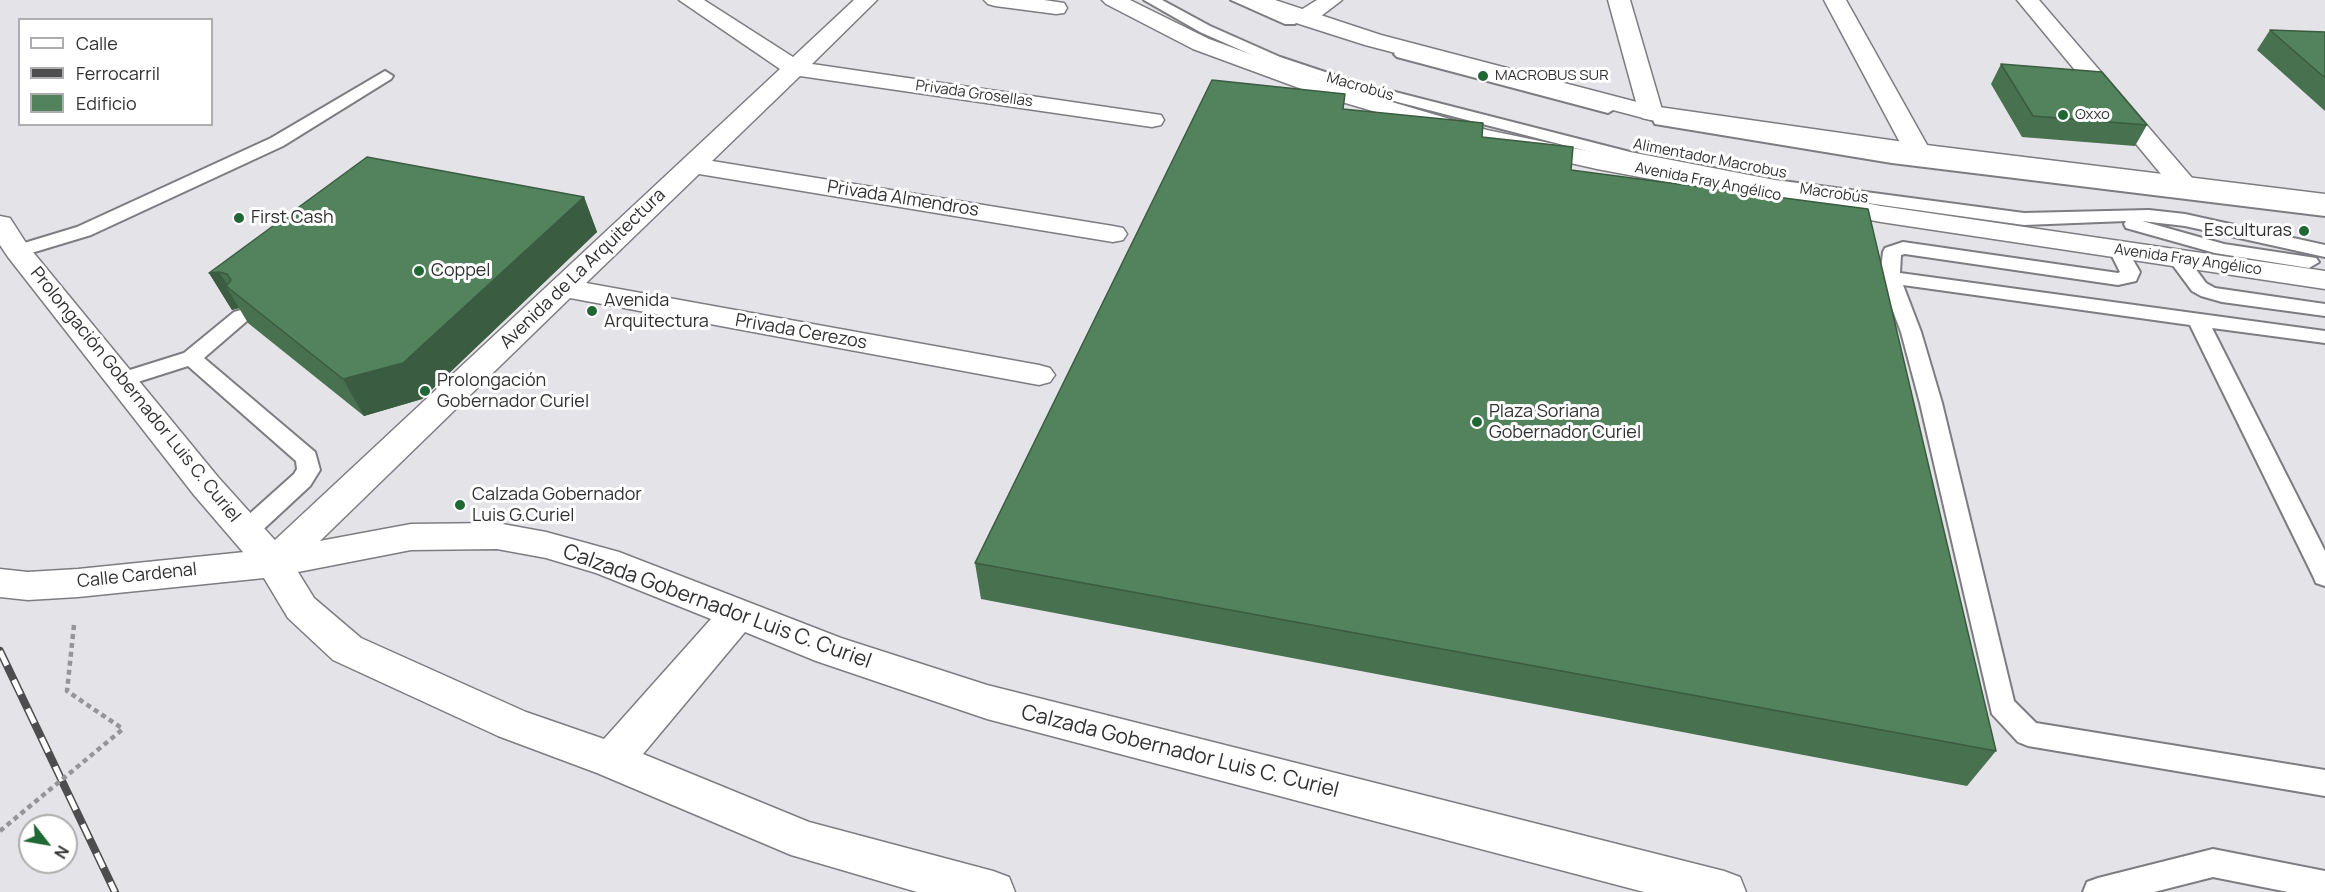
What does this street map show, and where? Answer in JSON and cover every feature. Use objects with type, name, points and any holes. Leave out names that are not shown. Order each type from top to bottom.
[{"type":"street","points":[[690,0],[795,68]]},
{"type":"street","name":"Avenida de La Arquitectura","points":[[274,563],[866,0]]},
{"type":"street","points":[[995,0],[1056,8]]},
{"type":"street","name":"Avenida Fray Angélico","points":[[1113,0],[1212,48],[1326,90],[1482,136],[1597,161],[1869,212],[2325,280]]},
{"type":"street","points":[[1258,0],[1276,9],[1304,18],[1499,75],[1651,113],[1918,152],[2325,202]]},
{"type":"street","points":[[1304,18],[1331,0]]},
{"type":"street","points":[[1619,0],[1651,113]]},
{"type":"street","points":[[1835,0],[1918,152]]},
{"type":"street","points":[[2028,0],[2184,185]]},
{"type":"street","name":"Privada Grosellas","points":[[795,68],[1152,120]]},
{"type":"street","name":"Privada Almendros","points":[[693,165],[1113,234]]},
{"type":"street","name":"Prolongación Gobernador Luis C. Curiel","points":[[0,224],[18,251],[206,486],[274,563]]},
{"type":"street","name":"Privada Cerezos","points":[[563,288],[1039,375]]},
{"type":"street","name":"Calzada Gobernador Luis C. Curiel","points":[[274,563],[411,537],[497,536],[546,545],[606,562],[830,650],[987,702],[1724,892]]},
{"type":"street","points":[[274,563],[301,609],[347,649],[512,724],[612,760],[806,841],[993,892]]},
{"type":"street","name":"Calle Cardenal","points":[[0,584],[28,586],[78,583],[274,563]]},
{"type":"street","points":[[612,760],[738,614]]},
{"type":"lane","name":"Macrobús","points":[[1151,0],[1205,29],[1275,60],[1346,84],[1629,157],[1775,185],[2024,219],[2149,215],[2184,220],[2325,251]]},
{"type":"lane","name":"Alimentador Macrobus","points":[[1182,0],[1284,47],[1407,88],[1508,116],[1684,156],[1777,173],[2108,216],[2222,249],[2325,264]]},
{"type":"lane","points":[[1238,0],[1286,20],[1445,66],[1672,123],[1892,158],[2325,211]]},
{"type":"lane","points":[[18,251],[84,231],[277,142],[385,76]]},
{"type":"lane","points":[[2118,250],[2130,272],[2129,277],[2118,279],[1903,248],[1892,252],[1890,277],[1911,332],[1931,403],[2002,706],[2028,734],[2325,783]]},
{"type":"lane","points":[[2179,260],[2199,287],[2208,292],[2222,296],[2325,310]]},
{"type":"lane","points":[[1890,277],[2325,337]]},
{"type":"lane","points":[[122,380],[191,358],[241,316]]},
{"type":"lane","points":[[2197,318],[2325,576]]},
{"type":"lane","points":[[191,358],[307,458],[309,470],[303,480],[246,531]]},
{"type":"lane","points":[[2098,892],[2213,863],[2325,885]]},
{"type":"path","points":[[0,831],[123,729],[67,691],[78,583]]},
{"type":"building","points":[[2270,30],[2325,32],[2325,78]]},
{"type":"building","points":[[2001,64],[2102,72],[2147,125],[2033,116]]},
{"type":"building","name":"Plaza Soriana Gobernador Curiel","points":[[1212,80],[1345,94],[1343,109],[1483,123],[1482,137],[1573,147],[1571,170],[1868,209],[1996,751],[975,563]]},
{"type":"building","name":"Coppel","points":[[367,157],[584,197],[403,363],[343,379],[226,286],[231,280],[227,274],[209,273]]},
{"type":"railway","points":[[0,651],[115,892]]},
{"type":"place","name":"MACROBUS SUR","points":[[1483,76]]},
{"type":"place","name":"Oxxo","points":[[2063,115]]},
{"type":"place","name":"First Cash","points":[[239,218]]},
{"type":"place","name":"Esculturas","points":[[2304,231]]},
{"type":"place","name":"Coppel","points":[[419,271]]},
{"type":"place","name":"Avenida Arquitectura","points":[[592,311]]},
{"type":"place","name":"Prolongación Gobernador Curiel","points":[[425,391]]},
{"type":"place","name":"Plaza Soriana Gobernador Curiel","points":[[1477,422]]},
{"type":"place","name":"Calzada Gobernador Luis G.Curiel","points":[[460,505]]}]
